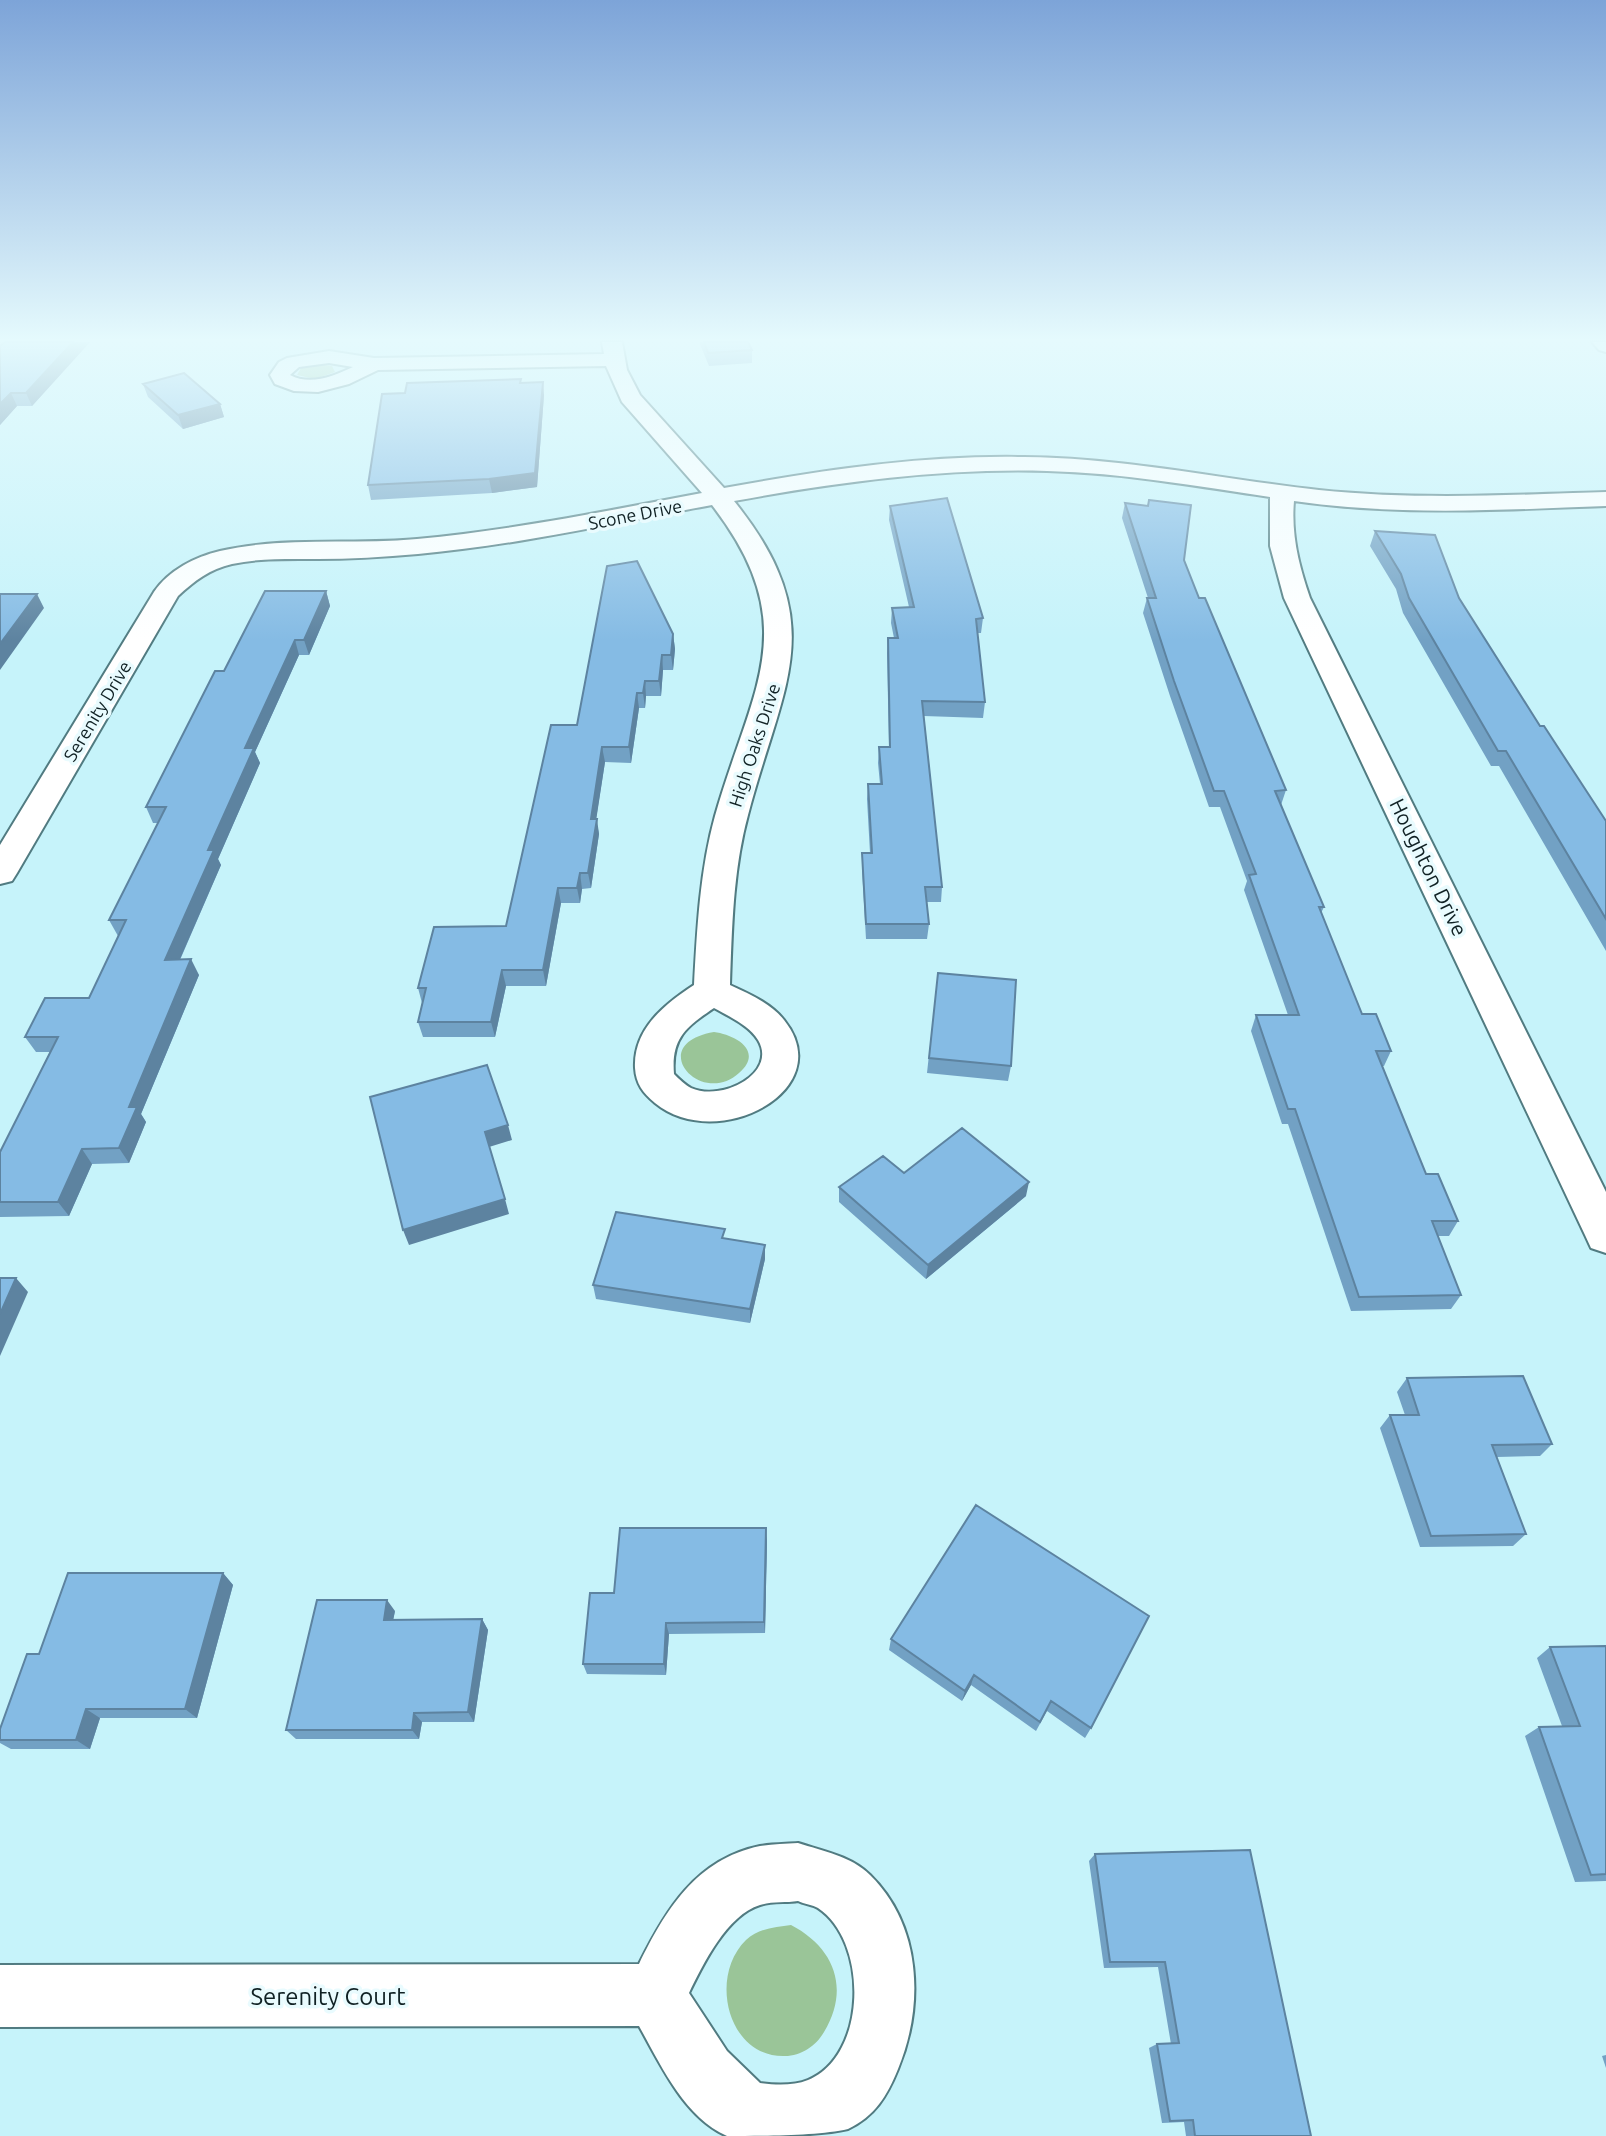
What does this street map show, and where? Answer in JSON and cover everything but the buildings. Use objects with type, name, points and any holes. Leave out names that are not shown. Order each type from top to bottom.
[{"type":"street","name":"High Oaks Drive","points":[[668,442],[750,538],[773,587],[781,636],[774,688],[743,776],[718,883],[712,991]]},
{"type":"street","name":"Scone Drive","points":[[207,563],[231,556],[384,549],[487,539],[611,519],[828,476],[979,464],[1128,470],[1318,496],[1420,502],[1606,499]]},
{"type":"street","name":"Houghton Drive","points":[[1283,491],[1279,536],[1297,598],[1606,1235]]},
{"type":"street","name":"Serenity Drive","points":[[0,873],[167,592],[177,579],[207,563]]},
{"type":"street","name":"Serenity Court","points":[[0,1996],[656,1995]]},
{"type":"green space","points":[[714,1032],[738,1040],[748,1051],[749,1058],[739,1073],[724,1082],[709,1083],[696,1079],[686,1070],[681,1059],[683,1048],[693,1039]]},
{"type":"green space","points":[[791,1925],[806,1934],[828,1958],[837,1985],[832,2016],[817,2042],[802,2052],[785,2056],[765,2053],[750,2044],[738,2030],[730,2013],[727,1993],[728,1974],[734,1956],[746,1940],[774,1927]]}]
